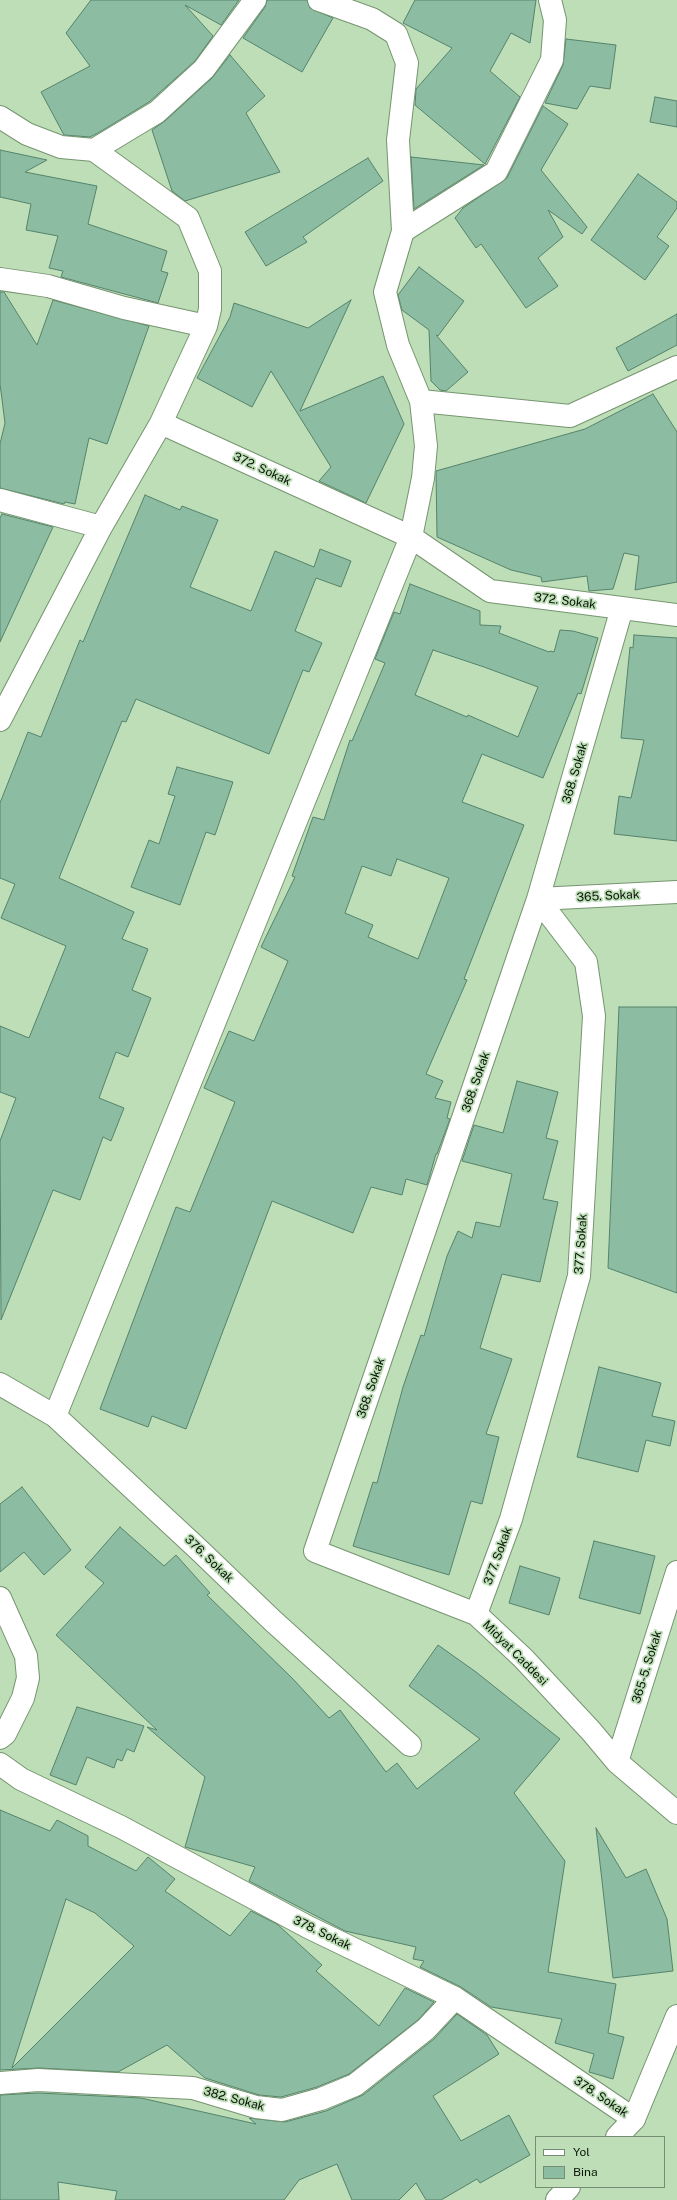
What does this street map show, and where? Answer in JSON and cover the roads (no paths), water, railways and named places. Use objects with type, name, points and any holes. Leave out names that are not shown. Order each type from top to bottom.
[{"type":"street","points":[[94,150],[157,112],[204,69],[255,0]]},
{"type":"street","points":[[55,1416],[411,537],[423,478],[426,446],[421,401],[398,345],[385,292],[403,231],[398,140],[407,63],[396,34],[372,19],[319,0]]},
{"type":"street","points":[[403,231],[496,172],[552,60],[556,20],[550,0]]},
{"type":"street","points":[[0,117],[27,134],[61,147],[94,150],[188,218],[210,271],[210,309],[206,326],[161,423],[101,527],[0,720]]},
{"type":"street","points":[[0,279],[48,286],[124,308],[206,326]]},
{"type":"street","points":[[421,401],[570,416],[677,367]]},
{"type":"street","name":"372. Sokak","points":[[161,423],[411,537],[490,591],[677,615]]},
{"type":"street","points":[[0,500],[101,527]]},
{"type":"street","name":"368. Sokak","points":[[315,1550],[538,900],[622,608]]},
{"type":"street","name":"365. Sokak","points":[[538,900],[677,892]]},
{"type":"street","name":"377. Sokak","points":[[476,1614],[511,1519],[580,1276],[594,1016],[586,962],[538,900]]},
{"type":"street","name":"376. Sokak","points":[[0,1384],[55,1416],[273,1621],[410,1745]]},
{"type":"street","name":"Midyat Caddesi","points":[[315,1550],[476,1614],[522,1658],[618,1762],[677,1813]]},
{"type":"street","name":"365-5. Sokak","points":[[618,1762],[677,1572]]},
{"type":"street","points":[[0,1598],[26,1656],[28,1678],[23,1698],[6,1734],[0,1738]]},
{"type":"street","name":"378. Sokak","points":[[0,1764],[21,1779],[121,1827],[308,1927],[456,1998],[634,2120]]},
{"type":"street","name":"382. Sokak","points":[[0,2083],[38,2080],[193,2088],[256,2107],[282,2110],[321,2099],[355,2085],[426,2029],[456,1998]]},
{"type":"street","points":[[618,2136],[634,2120],[677,2016]]},
{"type":"street","points":[[557,2200],[568,2188]]}]
